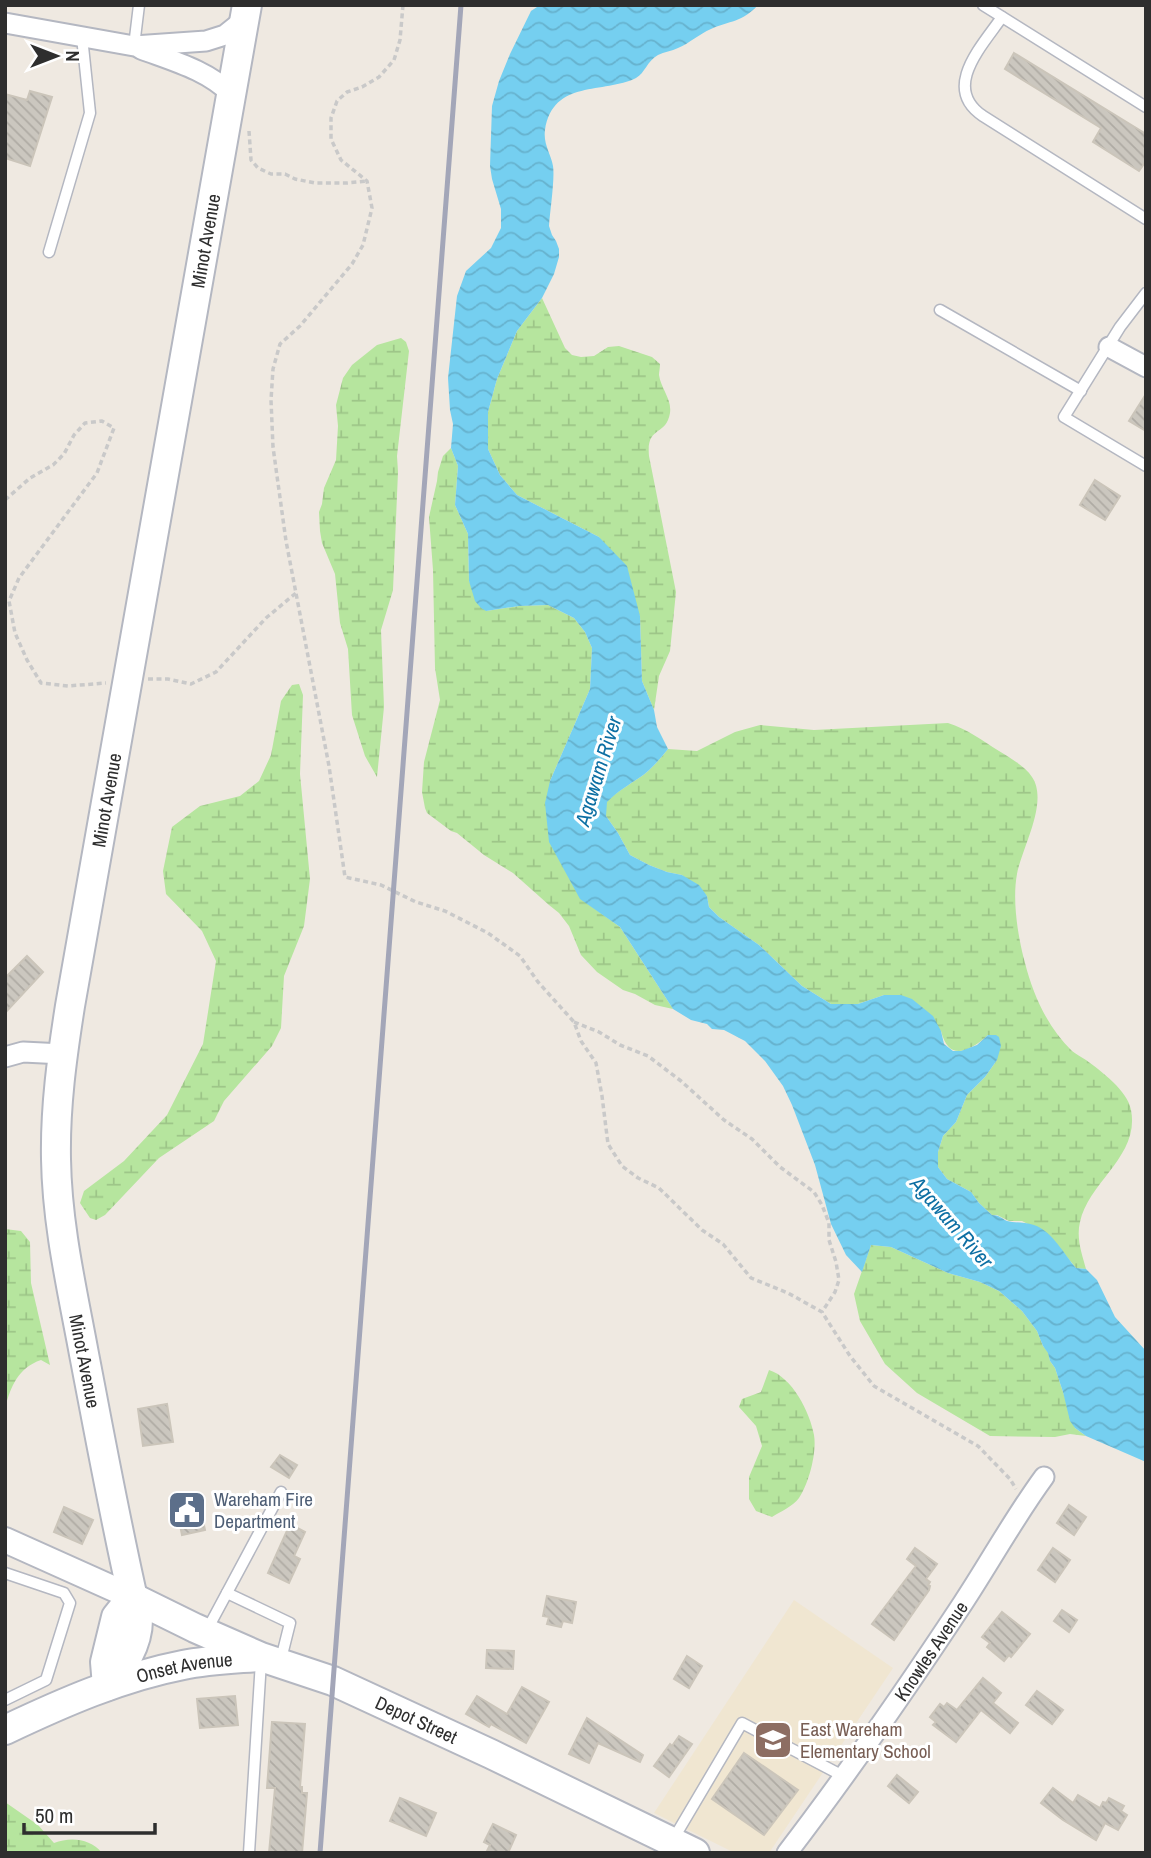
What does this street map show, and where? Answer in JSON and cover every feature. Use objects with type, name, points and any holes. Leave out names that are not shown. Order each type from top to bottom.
[{"type":"main road","name":"Minot Avenue","points":[[132,1597],[65,1253],[56,1159],[56,1118],[63,1054],[127,681],[246,12]]},
{"type":"main road","name":"Depot Street","points":[[132,1597],[206,1633],[271,1660],[333,1681],[684,1847]]},
{"type":"main road","name":"Onset Avenue","points":[[107,1686],[105,1662],[116,1617],[132,1597]]},
{"type":"main road","name":"Onset Avenue","points":[[5,1730],[107,1686],[186,1664],[271,1660]]},
{"type":"street","points":[[134,46],[206,41],[225,35],[246,12]]},
{"type":"street","points":[[5,23],[134,46],[206,75],[220,83],[231,98]]},
{"type":"street","points":[[1109,347],[1146,367]]},
{"type":"street","points":[[5,1057],[36,1051],[63,1054]]},
{"type":"street","name":"Knowles Avenue","points":[[787,1853],[922,1665],[1044,1477]]},
{"type":"street","points":[[5,1541],[132,1597]]},
{"type":"lane","points":[[134,46],[139,5]]},
{"type":"lane","points":[[983,5],[1146,107]]},
{"type":"lane","points":[[1002,17],[967,73],[964,83],[968,102],[975,111],[1146,219]]},
{"type":"lane","points":[[49,252],[90,113],[82,37]]},
{"type":"lane","points":[[1146,293],[1120,327],[1065,417],[1146,466]]},
{"type":"lane","points":[[940,310],[1081,391]]},
{"type":"lane","points":[[206,1633],[281,1492]]},
{"type":"lane","points":[[5,1573],[64,1593],[70,1603],[46,1681],[5,1700]]},
{"type":"lane","points":[[227,1593],[290,1623],[271,1660],[249,1853]]},
{"type":"lane","points":[[684,1847],[742,1723],[843,1776]]},
{"type":"path","points":[[403,5],[400,40],[394,60],[379,77],[347,92],[337,101],[331,118],[331,139],[341,160],[367,181],[372,208],[363,245],[352,264],[300,326],[280,344],[273,369],[273,447],[286,541],[329,766],[345,877],[381,885],[416,902],[445,911],[488,933],[520,956],[538,982],[574,1022],[581,1041],[596,1063],[608,1144],[622,1166],[638,1178],[659,1188],[702,1230],[723,1244],[751,1278],[788,1293],[822,1312],[850,1356],[874,1386],[978,1446],[1010,1479],[1024,1504]]},
{"type":"path","points":[[231,98],[249,127],[251,160],[258,168],[271,174],[285,174],[315,183],[367,181]]},
{"type":"path","points":[[5,500],[30,478],[53,465],[85,423],[102,421],[114,428],[97,473],[19,578],[9,601],[15,633],[41,683],[68,686],[168,679],[191,684],[216,671],[266,618],[296,593]]},
{"type":"path","points":[[574,1022],[648,1056],[681,1081],[724,1121],[752,1139],[780,1167],[814,1192],[829,1223],[829,1240],[839,1280],[822,1312]]},
{"type":"shaded area","name":"East Wareham Elementary School","points":[[794,1600],[893,1668],[769,1853],[735,1853],[654,1813]]},
{"type":"green space","points":[[542,298],[565,348],[572,355],[594,356],[608,347],[619,346],[652,357],[660,364],[659,375],[670,413],[665,425],[650,440],[649,456],[676,592],[670,651],[659,676],[654,710],[642,681],[640,616],[599,537],[517,495],[500,475],[488,449],[488,412],[497,379],[517,331]]},
{"type":"green space","points":[[401,338],[406,342],[409,351],[397,456],[393,590],[381,630],[384,707],[377,777],[365,756],[352,715],[348,649],[340,623],[335,574],[322,543],[319,512],[324,488],[336,460],[336,405],[343,378],[352,365],[377,345]]},
{"type":"green space","points":[[451,448],[458,466],[455,505],[468,534],[469,581],[486,611],[548,605],[574,618],[585,632],[592,648],[590,689],[550,781],[580,898],[620,927],[673,1009],[655,1005],[623,990],[597,972],[581,955],[569,926],[559,913],[513,873],[451,831],[427,813],[425,808],[422,792],[424,762],[440,700],[435,668],[429,517],[443,456]]},
{"type":"green space","points":[[299,684],[303,695],[300,774],[310,879],[304,926],[284,976],[281,1028],[272,1046],[224,1101],[214,1121],[159,1158],[105,1215],[96,1220],[90,1218],[80,1203],[84,1191],[124,1161],[167,1115],[203,1044],[216,961],[202,931],[166,894],[163,871],[172,827],[200,806],[240,796],[259,781],[271,755],[281,701],[292,685]]},
{"type":"green space","points":[[948,723],[1012,759],[1032,777],[1038,799],[1033,825],[1017,874],[1015,896],[1018,931],[1028,975],[1042,1010],[1063,1042],[1113,1082],[1125,1096],[1131,1110],[1132,1126],[1128,1141],[1085,1207],[1080,1222],[1079,1240],[1086,1269],[1076,1268],[1049,1235],[1022,1221],[1009,1221],[992,1215],[971,1192],[947,1179],[938,1167],[938,1152],[943,1136],[956,1122],[967,1095],[997,1060],[988,1035],[974,1046],[955,1051],[949,1047],[941,1031],[884,995],[858,1004],[831,1004],[802,986],[759,945],[719,917],[709,907],[707,896],[682,875],[667,872],[630,855],[606,816],[606,802],[647,772],[668,749],[697,751],[735,732],[760,725],[814,730]]},
{"type":"green space","points":[[5,1229],[21,1231],[30,1242],[31,1283],[50,1365],[41,1360],[21,1373],[13,1385],[5,1408]]},
{"type":"green space","points":[[871,1245],[891,1247],[948,1273],[980,1282],[999,1291],[1022,1311],[1048,1352],[1075,1428],[1086,1436],[990,1436],[917,1393],[885,1364],[860,1321],[854,1294]]},
{"type":"green space","points":[[769,1370],[785,1380],[799,1396],[809,1416],[815,1442],[803,1492],[793,1504],[772,1517],[756,1511],[749,1499],[749,1477],[762,1446],[756,1426],[739,1407],[742,1399],[761,1392]]},
{"type":"green space","points":[[5,1802],[38,1825],[54,1843],[79,1840],[92,1844],[102,1853],[5,1853]]},
{"type":"water","name":"Agawam River","points":[[540,5],[758,5],[741,18],[702,33],[676,49],[658,55],[636,78],[569,95],[558,103],[550,114],[545,130],[553,172],[549,226],[559,249],[559,257],[542,298],[517,331],[497,379],[488,412],[488,449],[500,475],[517,495],[599,537],[627,566],[640,616],[642,681],[654,710],[657,727],[668,749],[647,772],[607,802],[606,816],[630,855],[667,872],[682,875],[699,885],[707,896],[709,907],[719,917],[759,945],[802,986],[831,1004],[858,1004],[884,995],[901,995],[912,999],[933,1016],[944,1044],[953,1051],[977,1045],[988,1035],[999,1037],[1001,1046],[997,1060],[967,1095],[956,1122],[943,1136],[938,1152],[938,1167],[947,1179],[971,1192],[992,1215],[1040,1228],[1052,1238],[1076,1268],[1086,1269],[1097,1280],[1115,1317],[1146,1351],[1146,1462],[1086,1436],[1075,1428],[1070,1421],[1055,1368],[1037,1331],[1022,1311],[999,1291],[980,1282],[948,1273],[891,1247],[871,1245],[862,1272],[846,1255],[831,1224],[815,1165],[792,1105],[783,1086],[765,1061],[745,1041],[724,1030],[712,1029],[707,1024],[691,1020],[673,1009],[620,927],[580,899],[549,842],[545,803],[550,781],[590,689],[592,648],[585,632],[574,618],[548,605],[486,611],[475,601],[469,581],[468,534],[455,505],[458,466],[451,448],[453,424],[448,378],[457,296],[466,271],[491,248],[501,228],[501,209],[490,166],[492,106],[510,54],[531,11]]},
{"type":"building","points":[[1014,53],[1146,134],[1146,161],[1139,171],[1093,142],[1101,128],[1005,69]]},
{"type":"building","points":[[30,91],[52,97],[30,166],[5,158],[5,94],[27,100]]},
{"type":"building","points":[[1146,394],[1146,431],[1129,421]]},
{"type":"building","points":[[1095,480],[1120,496],[1105,520],[1080,505]]},
{"type":"building","points":[[27,956],[43,972],[5,1013],[5,978]]},
{"type":"building","points":[[167,1404],[173,1442],[143,1446],[138,1409]]},
{"type":"building","points":[[280,1455],[297,1465],[289,1478],[271,1467]]},
{"type":"building","points":[[197,1493],[205,1530],[182,1535],[180,1525],[176,1526],[171,1499]]},
{"type":"building","points":[[1069,1505],[1086,1517],[1074,1535],[1057,1523]]},
{"type":"building","points":[[64,1507],[93,1520],[82,1544],[54,1532]]},
{"type":"building","points":[[290,1524],[305,1532],[294,1556],[300,1559],[289,1583],[268,1573]]},
{"type":"building","points":[[915,1548],[937,1564],[926,1579],[930,1582],[929,1590],[894,1640],[872,1624],[916,1566],[907,1559]]},
{"type":"building","points":[[1053,1548],[1070,1560],[1055,1582],[1038,1570]]},
{"type":"building","points":[[547,1596],[576,1602],[572,1623],[563,1621],[561,1627],[547,1624],[549,1617],[543,1616]]},
{"type":"building","points":[[1062,1610],[1077,1620],[1069,1632],[1054,1621]]},
{"type":"building","points":[[1002,1612],[1030,1634],[1011,1657],[1009,1655],[1004,1661],[987,1647],[990,1643],[982,1637]]},
{"type":"building","points":[[487,1650],[514,1651],[513,1669],[486,1668]]},
{"type":"building","points":[[687,1656],[702,1666],[689,1688],[674,1679]]},
{"type":"building","points":[[983,1678],[1001,1693],[993,1703],[1018,1723],[1010,1733],[981,1710],[956,1742],[933,1725],[936,1722],[930,1717],[940,1704],[944,1707],[947,1703],[957,1710]]},
{"type":"building","points":[[522,1687],[549,1702],[526,1743],[466,1714],[477,1696],[507,1714]]},
{"type":"building","points":[[1037,1691],[1063,1710],[1052,1724],[1026,1705]]},
{"type":"building","points":[[235,1696],[238,1725],[200,1728],[197,1699]]},
{"type":"building","points":[[587,1718],[643,1755],[640,1762],[598,1743],[589,1763],[569,1754]]},
{"type":"building","points":[[272,1722],[305,1724],[300,1787],[302,1793],[307,1793],[302,1853],[269,1853],[275,1788],[267,1788]]},
{"type":"building","points":[[679,1736],[692,1744],[669,1777],[654,1766]]},
{"type":"building","points":[[744,1753],[798,1790],[764,1835],[712,1799]]},
{"type":"building","points":[[897,1775],[918,1792],[909,1803],[888,1786]]},
{"type":"building","points":[[1053,1788],[1073,1803],[1078,1795],[1100,1808],[1109,1798],[1124,1806],[1121,1811],[1127,1815],[1118,1830],[1105,1823],[1096,1840],[1041,1803]]},
{"type":"building","points":[[400,1798],[436,1813],[426,1836],[390,1821]]},
{"type":"building","points":[[493,1824],[516,1835],[508,1853],[486,1853],[490,1845],[484,1842]]},
{"type":"railway","points":[[320,1853],[461,5]]},
{"type":"place","name":"Wareham Fire Department","points":[[187,1510]]},
{"type":"place","name":"East Wareham Elementary School","points":[[773,1740]]}]
